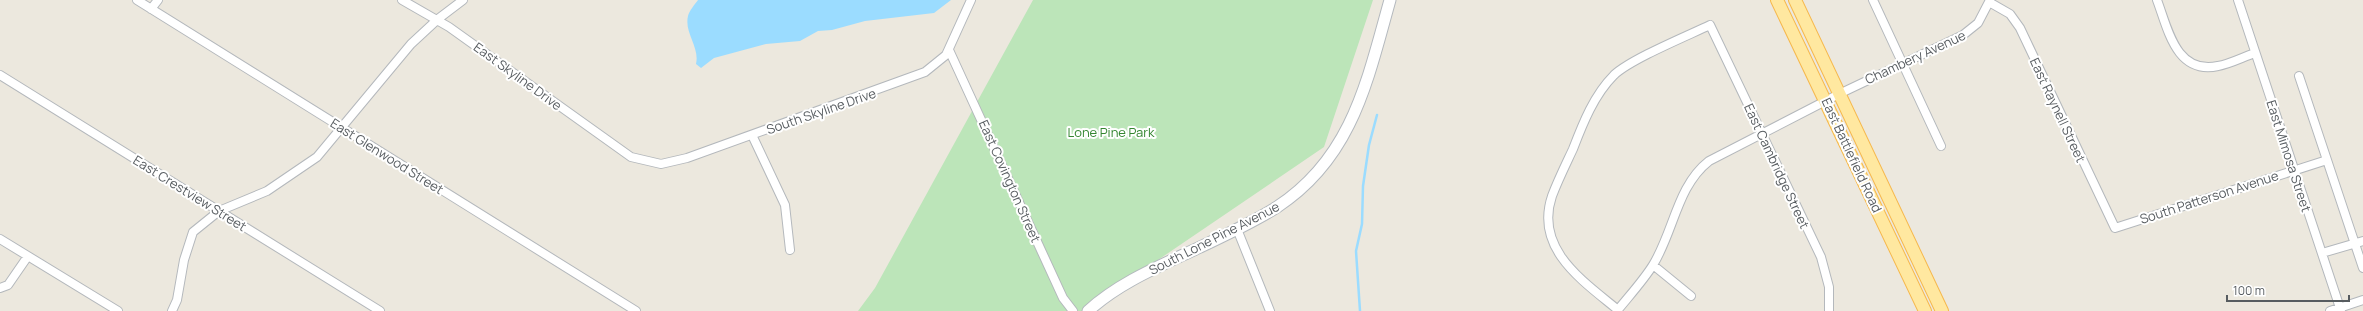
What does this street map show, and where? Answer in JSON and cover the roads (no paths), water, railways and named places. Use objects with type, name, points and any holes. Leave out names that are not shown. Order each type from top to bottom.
[{"type":"main road","name":"South Lone Pine Avenue","points":[[1088,311],[1125,284],[1271,211],[1296,193],[1322,168],[1336,149],[1362,98],[1390,0]]},
{"type":"main road","name":"East Battlefield Road","points":[[1777,0],[1826,100],[1925,311]]},
{"type":"main road","name":"East Battlefield Road","points":[[1795,0],[1942,311]]},
{"type":"street","name":"East Glenwood Street","points":[[137,0],[636,311]]},
{"type":"street","points":[[152,9],[158,0]]},
{"type":"street","name":"East Skyline Drive","points":[[402,0],[438,19],[631,157]]},
{"type":"street","points":[[172,311],[177,300],[184,260],[193,232],[219,211],[267,191],[317,157],[343,128],[395,62],[438,19],[464,0]]},
{"type":"street","name":"South Skyline Drive","points":[[631,157],[661,164],[686,158],[910,79],[938,64],[949,50],[971,0]]},
{"type":"street","points":[[1873,0],[1941,146]]},
{"type":"street","points":[[2157,0],[2176,50],[2190,63],[2213,67],[2255,53]]},
{"type":"street","name":"East Mimosa Street","points":[[2238,0],[2340,309]]},
{"type":"street","name":"Chambery Avenue","points":[[1617,311],[1653,265],[1668,237],[1688,183],[1697,170],[1709,161],[1826,100],[1972,30],[1978,23],[1989,1]]},
{"type":"street","name":"East Raynell Street","points":[[1989,1],[2010,14],[2020,28],[2115,228]]},
{"type":"street","name":"East Cambridge Street","points":[[1617,311],[1571,271],[1559,254],[1551,236],[1549,215],[1552,197],[1589,111],[1614,75],[1633,63],[1710,25],[1821,257],[1829,287],[1829,311]]},
{"type":"street","name":"East Covington Street","points":[[949,50],[1051,271],[1064,298],[1073,311]]},
{"type":"street","name":"East Crestview Street","points":[[0,75],[380,311]]},
{"type":"street","points":[[2299,76],[2363,268]]},
{"type":"street","points":[[752,135],[785,205],[790,250]]},
{"type":"street","name":"South Patterson Avenue","points":[[2115,228],[2327,160]]},
{"type":"street","points":[[1237,229],[1270,311]]},
{"type":"street","points":[[0,239],[118,311]]},
{"type":"street","points":[[2322,253],[2363,241]]},
{"type":"street","points":[[0,288],[8,285],[28,256]]},
{"type":"street","points":[[1653,265],[1692,296]]},
{"type":"street","points":[[2330,311],[2340,309],[2363,300]]},
{"type":"water","points":[[698,0],[951,0],[934,13],[865,21],[832,30],[818,31],[800,41],[766,44],[714,58],[701,68],[696,64],[696,52],[687,22],[692,8]]},
{"type":"waterway","points":[[1360,311],[1356,251],[1362,224],[1363,186],[1369,145],[1377,115]]},
{"type":"park label","name":"Lone Pine Park","points":[[1111,132]]}]
